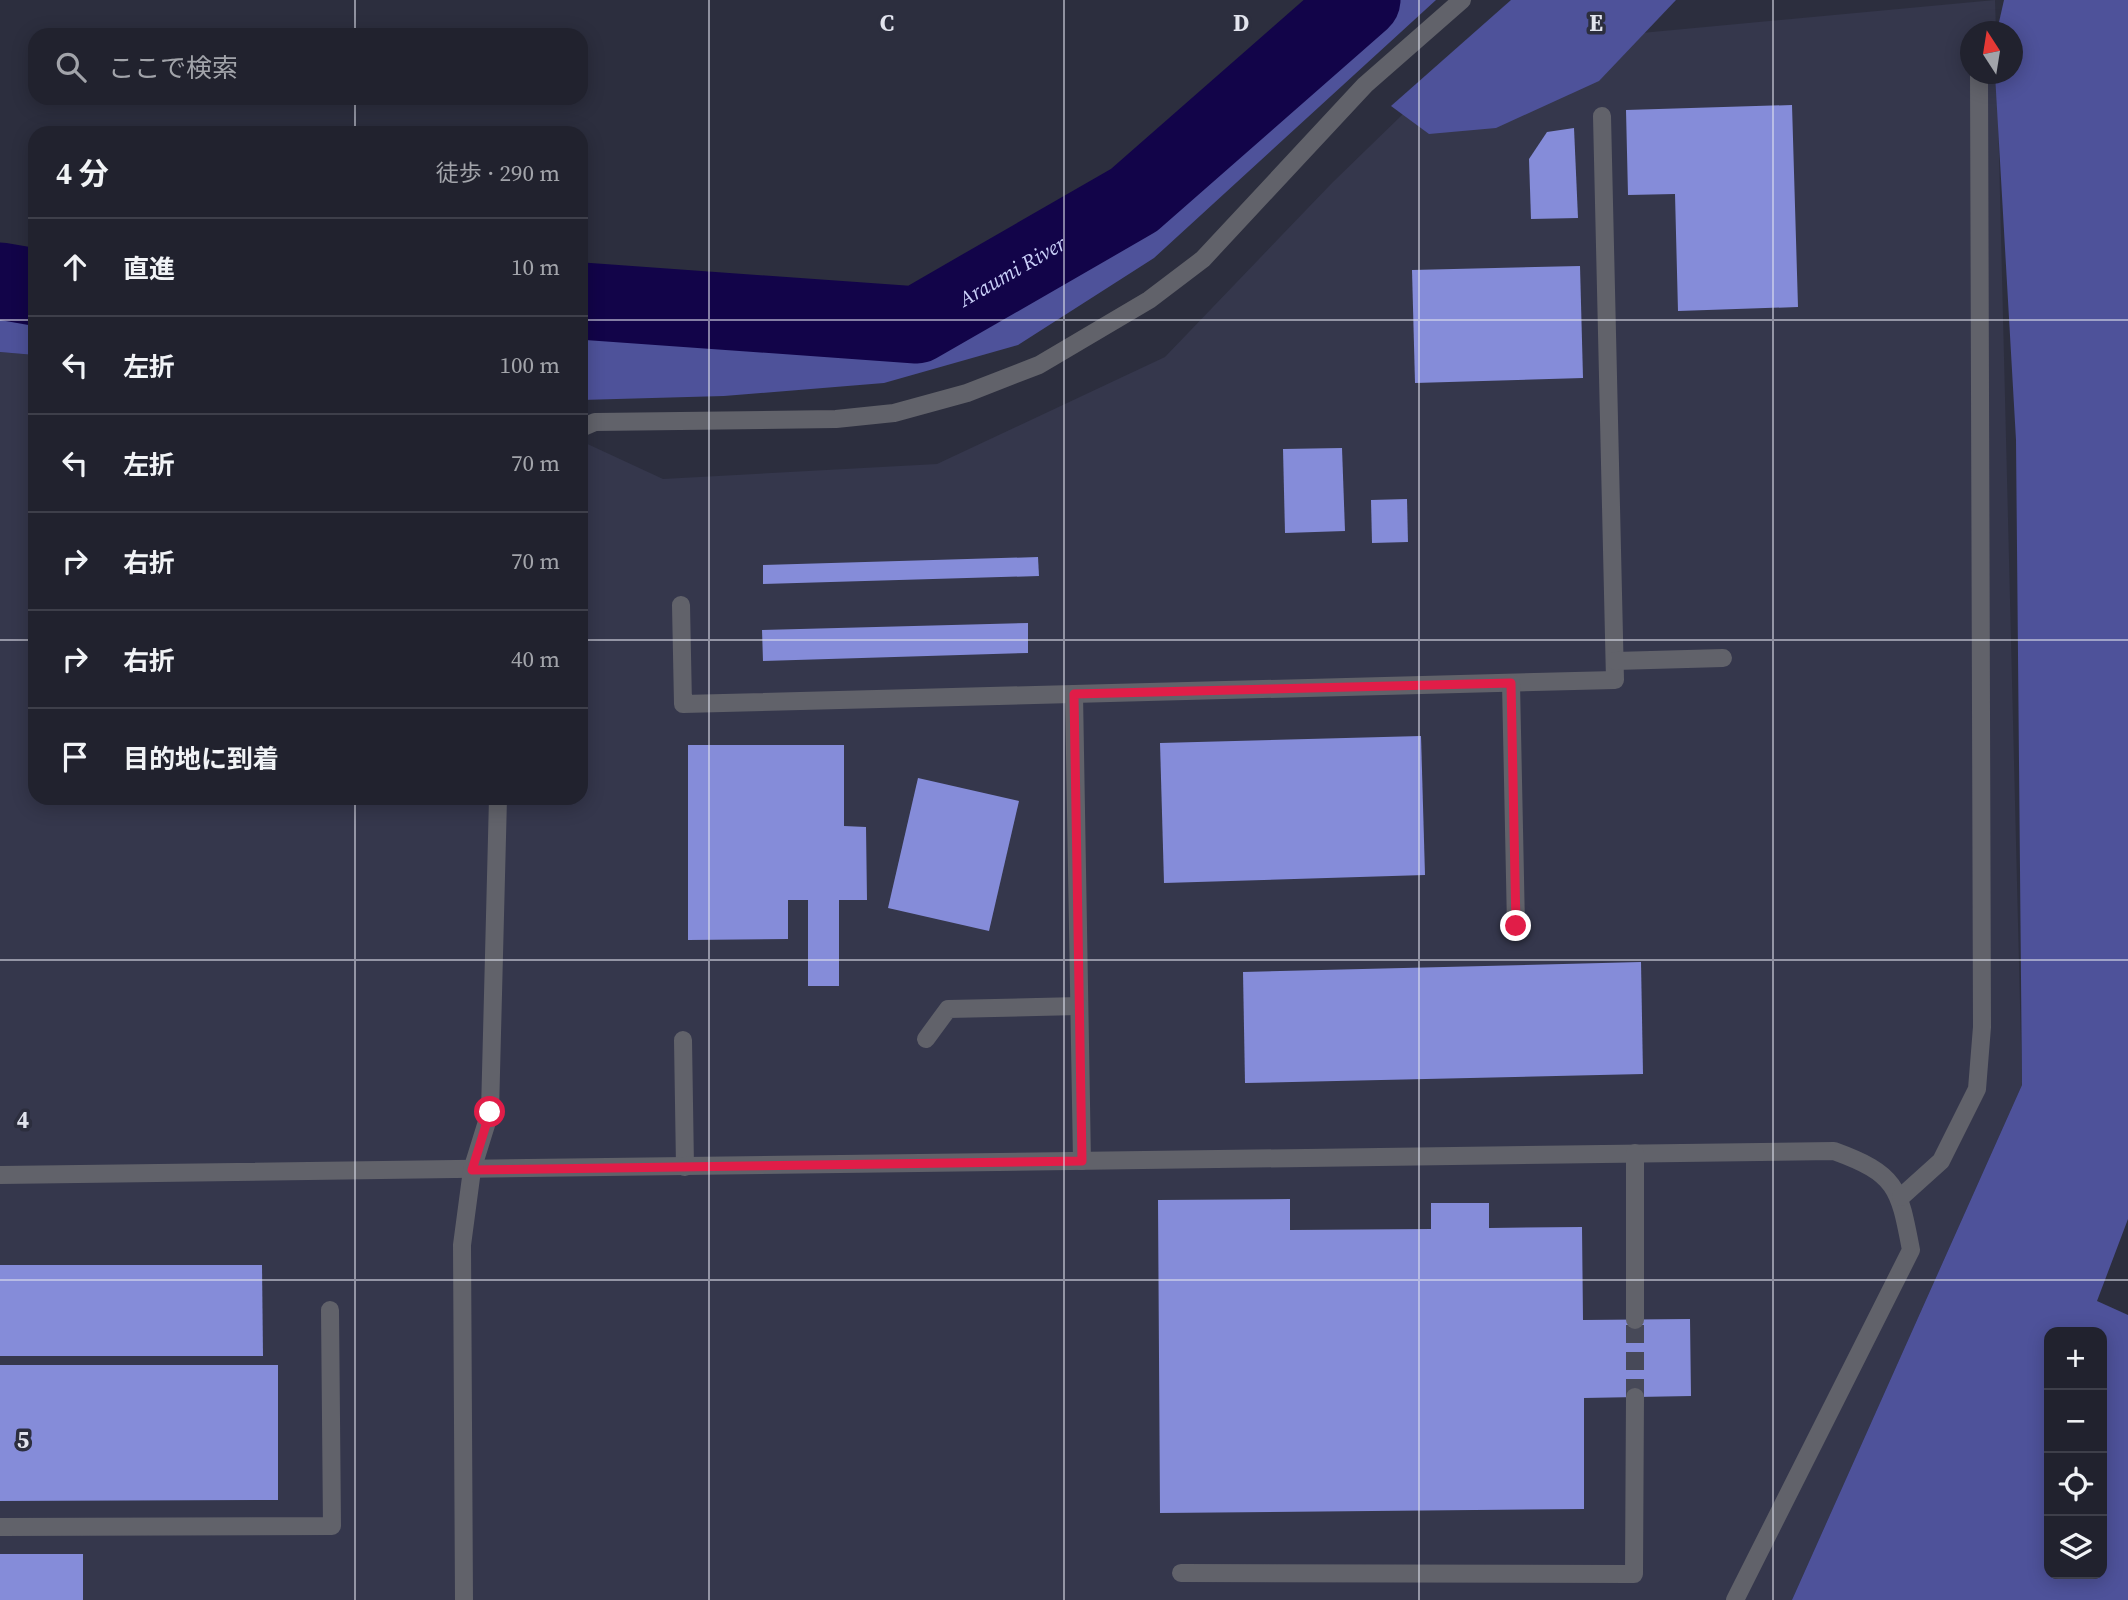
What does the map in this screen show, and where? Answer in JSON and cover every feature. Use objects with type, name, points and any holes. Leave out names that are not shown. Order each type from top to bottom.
[{"type":"street","points":[[588,425],[595,422],[836,419],[894,413],[967,393],[1039,365],[1138,307],[1203,259],[1365,85],[1462,0]]},
{"type":"street","points":[[1901,1197],[1941,1161],[1977,1089],[1982,1027],[1979,84]]},
{"type":"street","points":[[681,605],[683,704],[1615,680],[1602,116]]},
{"type":"street","points":[[1615,661],[1723,658]]},
{"type":"street","points":[[1511,683],[1516,926]]},
{"type":"street","points":[[1074,694],[1082,1161]]},
{"type":"street","points":[[464,1600],[462,1245],[472,1170],[490,1112],[498,805]]},
{"type":"street","points":[[926,1039],[948,1009],[1079,1006]]},
{"type":"street","points":[[682,1040],[685,1167]]},
{"type":"street","points":[[0,1175],[1835,1151],[1873,1165],[1901,1197],[1911,1250],[1735,1600]]},
{"type":"street","points":[[1634,1320],[1635,1153]]},
{"type":"street","points":[[0,1527],[332,1526],[330,1310]]},
{"type":"street","points":[[1181,1573],[1634,1574],[1634,1397]]},
{"type":"shaded area","points":[[1371,0],[1436,0],[1154,258],[1018,345],[884,383],[724,396],[588,400],[588,316],[923,335],[1143,215]]},
{"type":"shaded area","points":[[1511,0],[1676,0],[1599,81],[1496,128],[1429,134],[1391,106]]},
{"type":"shaded area","points":[[1995,0],[1996,21],[1960,21],[1960,84],[1997,84],[2022,1085],[1792,1600],[0,1600],[0,352],[28,354],[28,805],[588,805],[588,444],[663,479],[937,464],[1165,357],[1332,183],[1470,49]]},
{"type":"shaded area","points":[[2004,0],[2128,0],[2128,1219],[2097,1301],[2128,1315],[2128,1600],[1792,1600],[2022,1085],[2016,440],[1996,84],[2023,84],[2023,21],[1999,21]]},
{"type":"shaded area","points":[[0,296],[28,299],[28,354],[0,352]]},
{"type":"building","points":[[1792,105],[1798,307],[1678,311],[1675,194],[1628,195],[1626,110]]},
{"type":"building","points":[[1574,128],[1578,218],[1531,219],[1529,159],[1547,132]]},
{"type":"building","points":[[1580,266],[1583,378],[1415,383],[1412,270]]},
{"type":"building","points":[[1342,448],[1345,531],[1285,533],[1283,449]]},
{"type":"building","points":[[1407,499],[1408,542],[1372,543],[1371,500]]},
{"type":"building","points":[[1038,557],[1039,576],[763,584],[763,565]]},
{"type":"building","points":[[1028,623],[1028,653],[763,661],[762,630]]},
{"type":"building","points":[[1421,736],[1425,875],[1164,883],[1160,743]]},
{"type":"building","points":[[688,745],[844,745],[844,826],[866,827],[867,900],[839,900],[839,986],[808,986],[808,900],[788,900],[788,939],[688,940]]},
{"type":"building","points":[[918,778],[1019,801],[989,931],[888,908]]},
{"type":"building","points":[[1641,962],[1643,1074],[1245,1083],[1243,972]]},
{"type":"building","points":[[1290,1199],[1290,1230],[1431,1229],[1431,1203],[1489,1203],[1489,1228],[1582,1227],[1583,1320],[1690,1319],[1691,1396],[1584,1398],[1584,1509],[1160,1513],[1158,1200]]},
{"type":"building","points":[[0,1265],[262,1265],[263,1356],[0,1356]]},
{"type":"building","points":[[0,1365],[278,1365],[278,1500],[0,1501]]},
{"type":"building","points":[[0,1554],[83,1554],[83,1600],[0,1600]]},
{"type":"waterway","name":"Araumi River","points":[[588,302],[917,325],[1134,200],[1362,0]]},
{"type":"waterway","name":"Araumi River","points":[[0,281],[28,286]]},
{"type":"tunnel","points":[[1635,1320],[1635,1397]]},
{"type":"route","points":[[490,1112],[472,1170],[1082,1161],[1074,694],[1511,683],[1516,926]]}]
